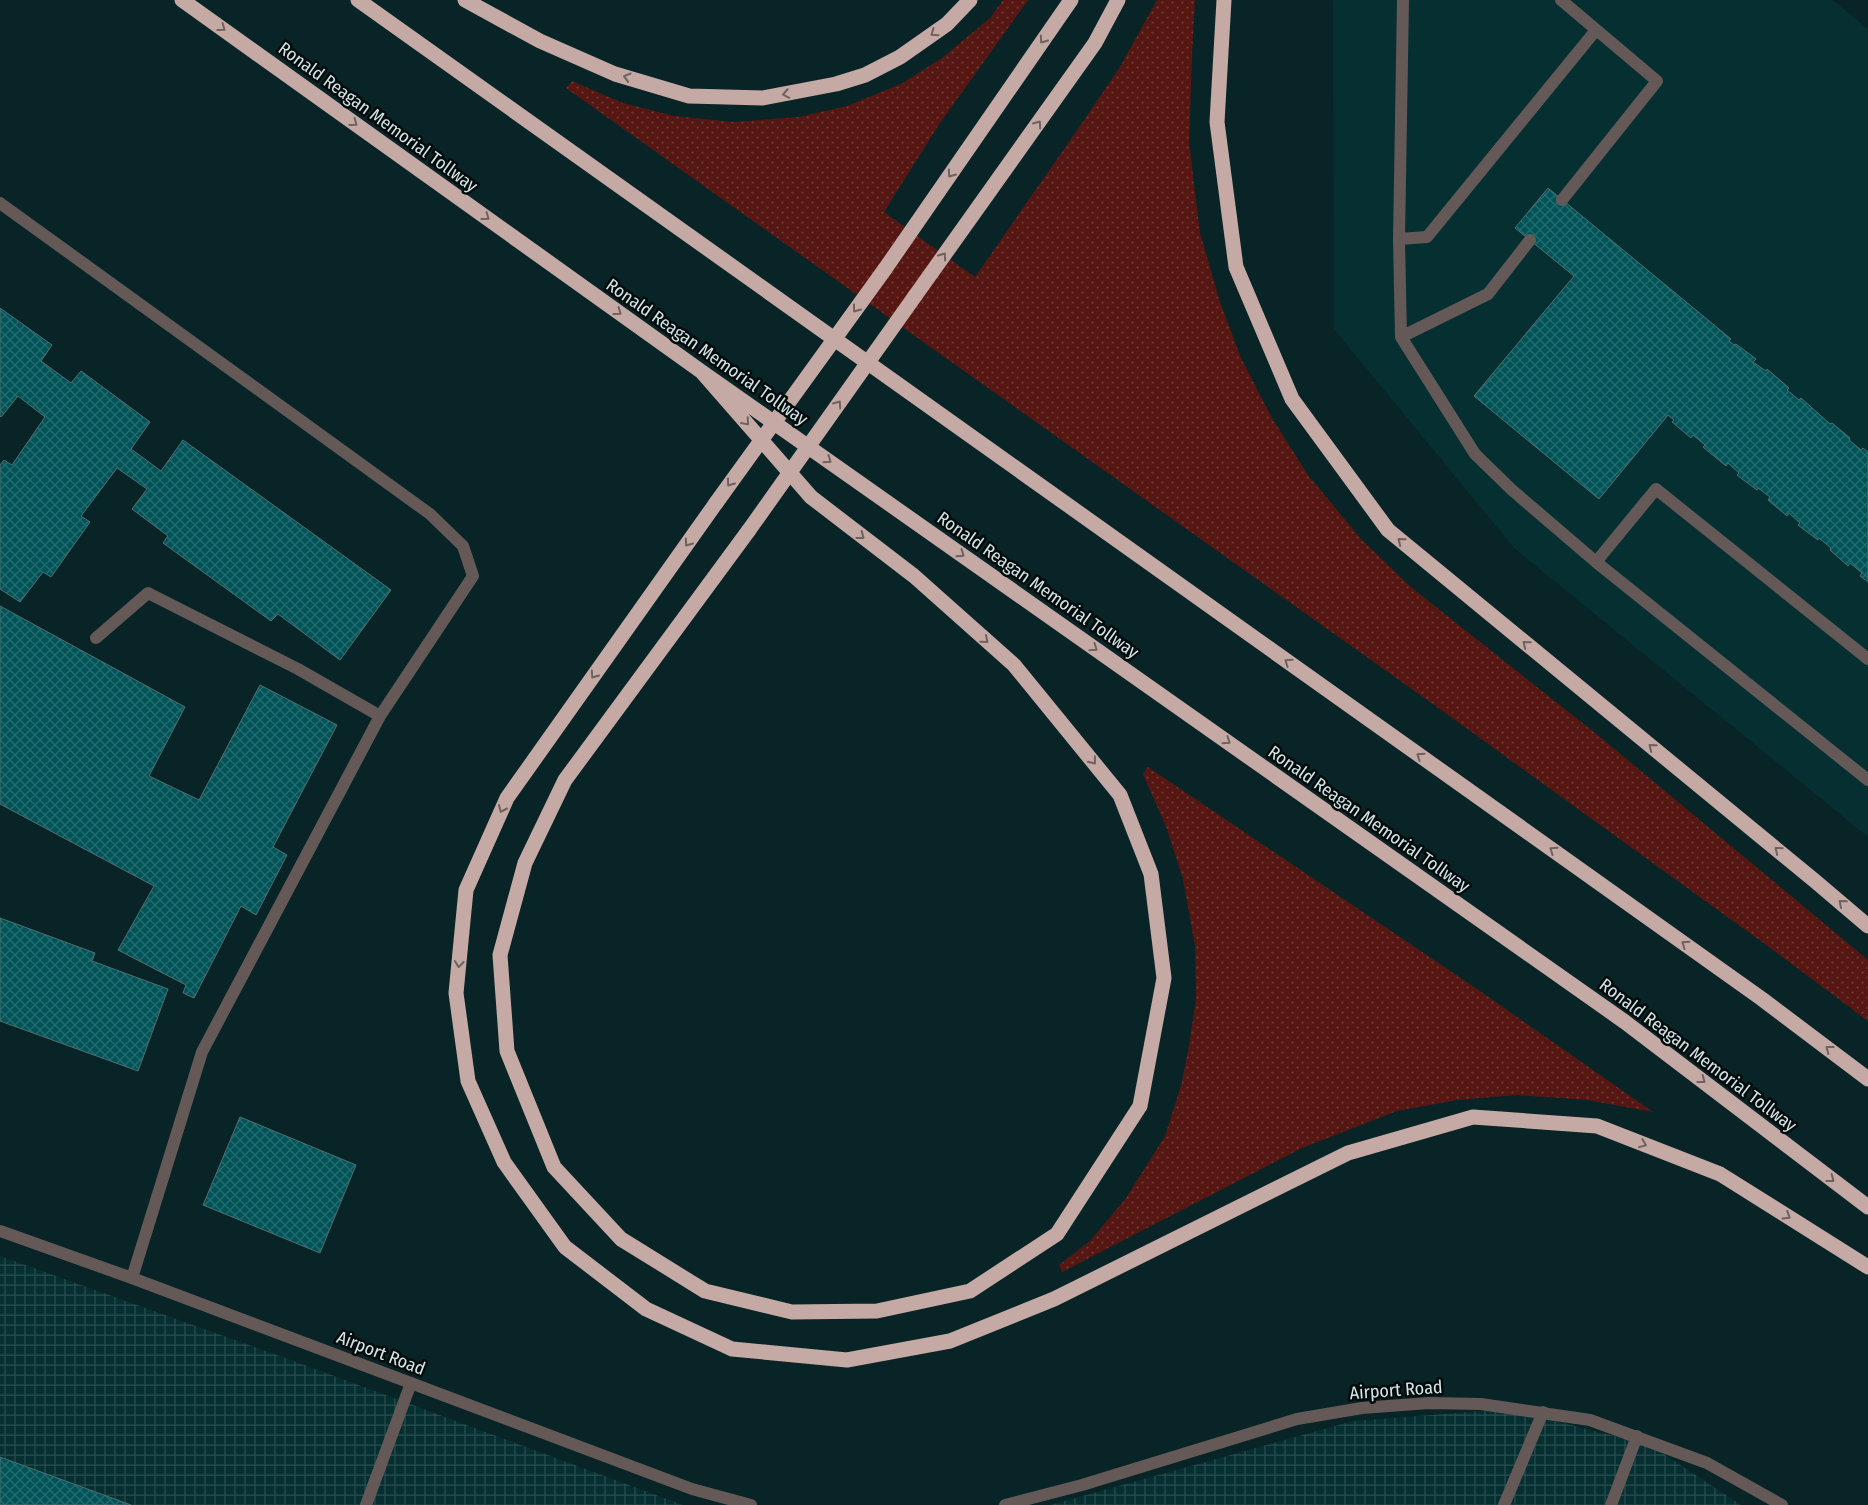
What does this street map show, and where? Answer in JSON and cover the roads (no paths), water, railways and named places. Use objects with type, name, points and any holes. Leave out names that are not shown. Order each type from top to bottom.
[{"type":"highway","name":"Ronald Reagan Memorial Tollway","points":[[182,0],[702,372],[1625,1022],[1868,1207]]},
{"type":"highway","points":[[358,0],[1762,999],[1868,1079]]},
{"type":"highway","points":[[465,0],[540,41],[614,74],[689,96],[763,98],[836,84],[865,75],[900,57],[947,24],[970,0]]},
{"type":"highway","points":[[1071,0],[885,269],[507,798],[466,890],[456,993],[468,1081],[504,1162],[565,1247],[646,1309],[732,1349],[847,1360],[950,1341],[1054,1299],[1348,1153],[1473,1117],[1597,1126],[1720,1174],[1868,1267]]},
{"type":"highway","points":[[702,372],[810,497],[914,576],[1014,665],[1120,795],[1151,874],[1164,978],[1140,1106],[1057,1234],[970,1290],[877,1310],[792,1312],[705,1291],[620,1239],[554,1167],[507,1051],[500,955],[524,863],[565,780],[749,530],[915,296],[1095,43],[1118,0]]},
{"type":"highway","points":[[1224,0],[1217,122],[1236,267],[1292,399],[1388,530],[1815,880],[1868,926]]},
{"type":"street","points":[[1403,0],[1399,238],[1401,337],[1475,454],[1512,490],[1596,562],[1868,780]]},
{"type":"street","points":[[1561,0],[1656,81],[1562,200]]},
{"type":"street","points":[[1399,238],[1427,237],[1596,30]]},
{"type":"street","points":[[0,204],[430,514],[463,546],[473,576],[380,716],[202,1052],[132,1278]]},
{"type":"street","points":[[1401,337],[1488,294],[1530,240]]},
{"type":"street","points":[[1596,562],[1656,489],[1868,659]]},
{"type":"street","points":[[96,638],[148,593],[298,669],[380,716]]},
{"type":"street","name":"Airport Road","points":[[0,1231],[132,1278],[692,1488],[751,1505]]},
{"type":"street","points":[[366,1505],[412,1383]]},
{"type":"street","name":"Airport Road","points":[[1005,1505],[1082,1484],[1298,1418],[1362,1408],[1429,1403],[1481,1404],[1590,1420],[1707,1463],[1782,1505]]},
{"type":"street","points":[[1504,1505],[1544,1412]]},
{"type":"street","points":[[1611,1505],[1637,1436]]}]
